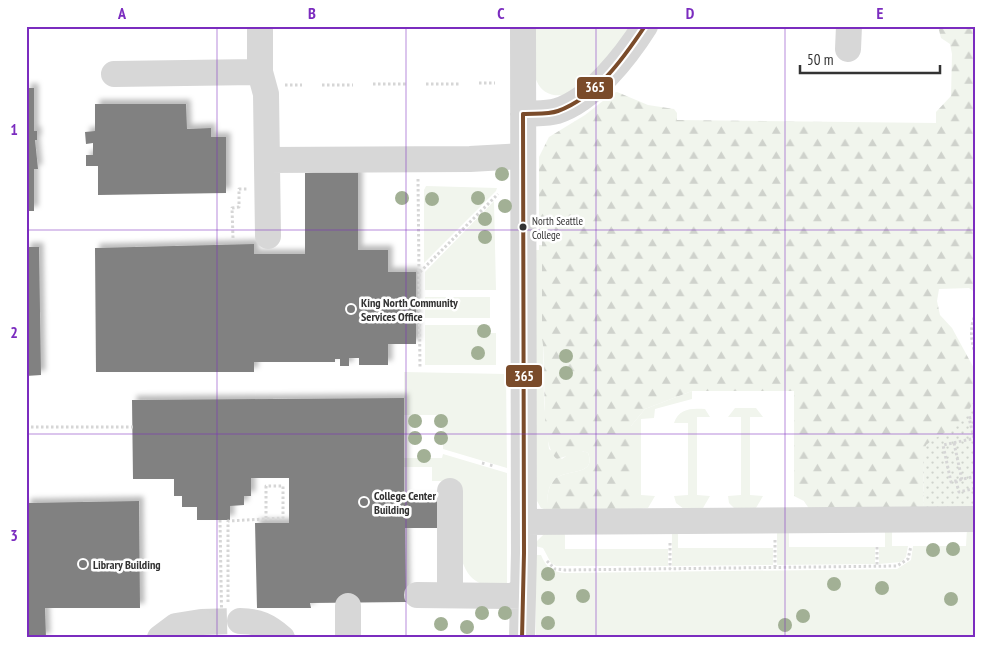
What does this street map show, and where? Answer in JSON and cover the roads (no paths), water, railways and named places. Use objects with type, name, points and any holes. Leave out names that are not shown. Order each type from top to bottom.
[{"type":"lane","points":[[260,26],[260,72],[266,94],[268,236]]},
{"type":"lane","points":[[522,638],[524,522],[523,26]]},
{"type":"lane","points":[[523,114],[557,111],[578,101],[618,64],[645,26]]},
{"type":"lane","points":[[114,74],[260,72]]},
{"type":"lane","points":[[267,160],[470,159],[523,156]]},
{"type":"lane","points":[[450,490],[450,595]]},
{"type":"lane","points":[[524,522],[976,519]]},
{"type":"lane","points":[[417,595],[522,596]]},
{"type":"lane","points":[[348,606],[348,638]]},
{"type":"lane","points":[[230,620],[254,621],[269,627],[282,638]]},
{"type":"lane","points":[[160,638],[176,626],[201,622]]},
{"type":"tunnel","points":[[201,622],[240,621]]},
{"type":"place","name":"North Seattle College","points":[[523,227]]},
{"type":"place","name":"King North Community Services Office","points":[[351,309]]},
{"type":"place","name":"College Center Building","points":[[364,502]]},
{"type":"place","name":"Library Building","points":[[83,564]]}]
